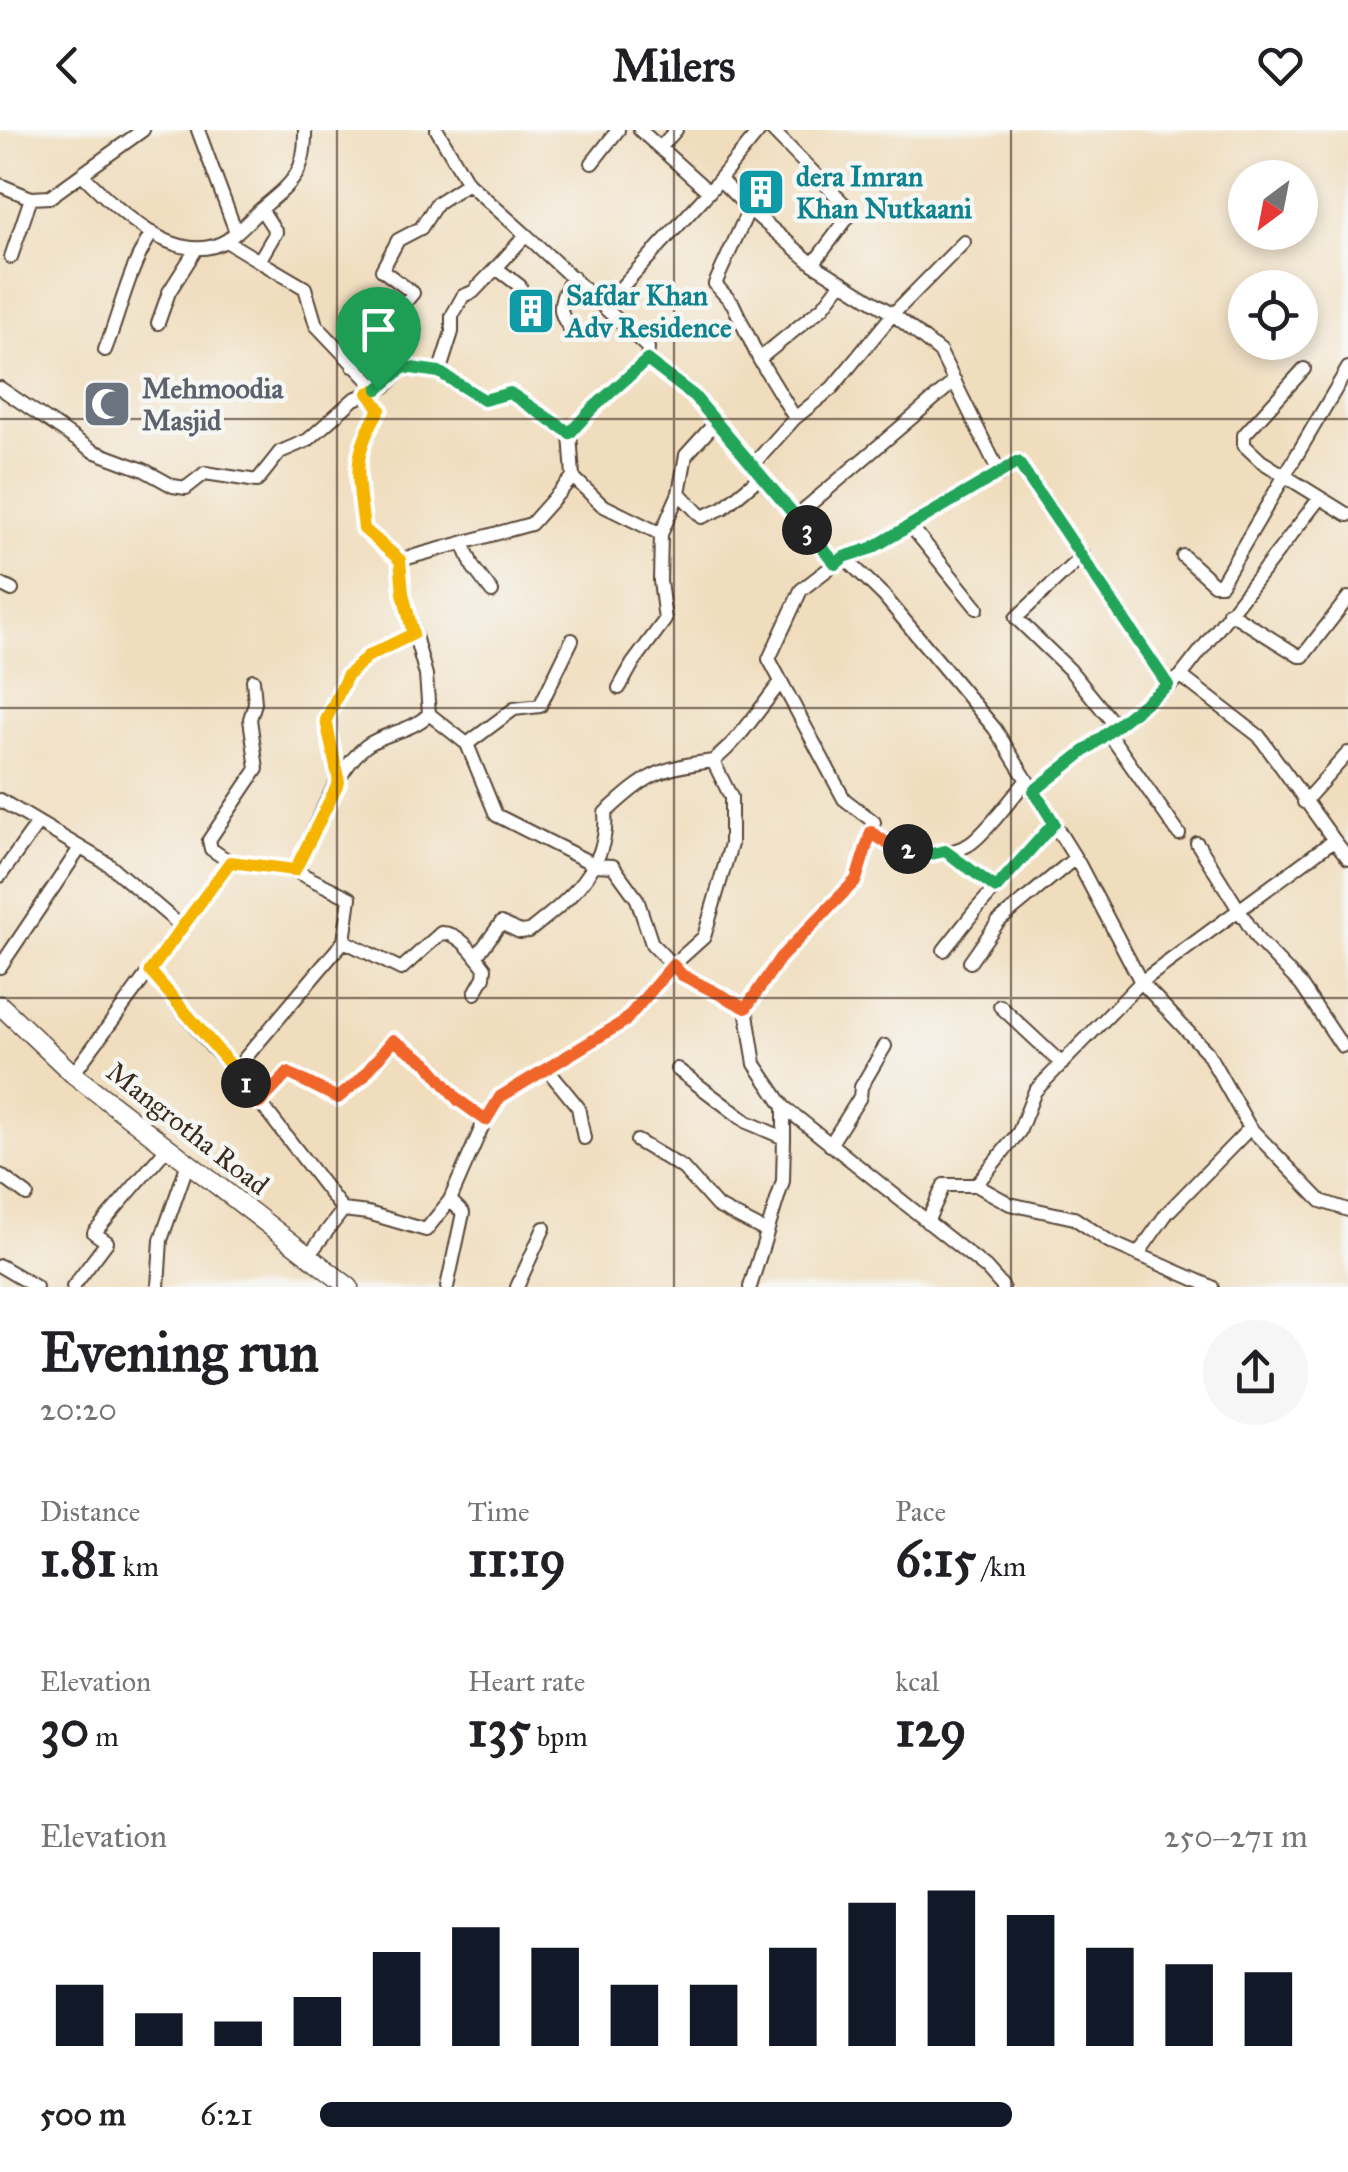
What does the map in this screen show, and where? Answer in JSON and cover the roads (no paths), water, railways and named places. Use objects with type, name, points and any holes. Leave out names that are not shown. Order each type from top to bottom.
[{"type":"main road","name":"Mangrotha Road","points":[[0,1005],[74,1074],[308,1256],[338,1284]]},
{"type":"street","points":[[0,186],[31,198],[50,197],[143,130]]},
{"type":"street","points":[[198,130],[231,237],[259,261],[305,288],[316,325],[373,391],[380,409],[363,436],[356,468],[364,529],[400,560],[403,593],[426,675],[429,714],[467,744],[496,816],[594,864],[613,866],[637,899],[652,944],[682,975],[746,1008]]},
{"type":"street","points":[[158,323],[169,292],[195,251],[231,237],[296,180],[306,146],[305,130]]},
{"type":"street","points":[[437,130],[468,184],[648,348],[647,360],[570,433],[573,476],[602,504],[662,534]]},
{"type":"street","points":[[592,163],[618,130]]},
{"type":"street","points":[[640,130],[709,192]]},
{"type":"street","points":[[661,147],[676,130]]},
{"type":"street","points":[[605,306],[720,180],[760,130]]},
{"type":"street","points":[[772,130],[852,212],[813,264]]},
{"type":"street","points":[[82,174],[116,209],[152,234],[195,251]]},
{"type":"street","points":[[720,180],[813,264],[893,314],[940,352],[1000,474]]},
{"type":"street","points":[[353,366],[413,293],[382,270],[398,240],[421,228],[437,204],[468,184]]},
{"type":"street","points":[[10,257],[31,198]]},
{"type":"street","points":[[259,261],[276,232],[261,209]]},
{"type":"street","points":[[750,209],[715,284],[733,304],[759,360],[795,418]]},
{"type":"street","points":[[104,350],[135,259],[152,234]]},
{"type":"street","points":[[439,372],[452,332],[452,316],[463,296],[473,292],[526,235]]},
{"type":"street","points":[[680,493],[702,517],[723,508],[795,418],[832,388],[893,314],[964,242]]},
{"type":"street","points":[[496,268],[520,286]]},
{"type":"street","points":[[573,277],[560,298],[562,320],[576,335]]},
{"type":"street","points":[[759,360],[823,307],[842,282]]},
{"type":"street","points":[[647,360],[694,396],[795,516],[884,596],[994,729],[1075,858],[1141,982],[1207,1052],[1250,1128],[1321,1201],[1348,1210]]},
{"type":"street","points":[[0,388],[92,451],[186,488],[205,473],[257,480],[280,452],[308,440],[354,400],[404,367],[439,372],[484,400],[510,393],[570,433]]},
{"type":"street","points":[[1183,556],[1214,584],[1220,584],[1348,368]]},
{"type":"street","points":[[1304,369],[1243,440],[1262,461],[1348,515]]},
{"type":"street","points":[[795,516],[955,381]]},
{"type":"street","points":[[619,688],[665,620],[660,581],[662,534],[680,493],[686,455],[716,422]]},
{"type":"street","points":[[1004,1287],[986,1268],[784,1107],[755,1064],[746,1008],[780,958],[856,880],[874,822],[844,799],[769,659],[801,590],[840,560],[872,548],[1018,462],[1168,685]]},
{"type":"street","points":[[400,560],[531,524],[573,476]]},
{"type":"street","points":[[871,832],[888,844],[931,854],[969,845],[1030,786],[1181,676],[1319,498]]},
{"type":"street","points":[[910,525],[977,608]]},
{"type":"street","points":[[463,543],[473,567],[492,592]]},
{"type":"street","points":[[1084,555],[1016,618],[1070,670],[1179,834]]},
{"type":"street","points":[[1229,612],[1303,656],[1348,598]]},
{"type":"street","points":[[339,782],[326,720],[347,676],[368,656],[413,634]]},
{"type":"street","points":[[467,744],[514,709],[540,706],[572,640]]},
{"type":"street","points":[[1181,676],[1260,736],[1304,802],[1347,855]]},
{"type":"street","points":[[235,1070],[344,940],[350,898],[295,870],[230,862],[211,849],[209,840],[257,769],[250,719],[255,703],[252,680]]},
{"type":"street","points":[[476,956],[501,923],[524,932],[573,896],[594,864],[606,826],[605,812],[641,780],[668,767],[713,761],[735,744],[782,682]]},
{"type":"street","points":[[295,870],[339,782],[366,746],[419,724],[429,714]]},
{"type":"street","points":[[1304,802],[1348,753]]},
{"type":"street","points":[[150,971],[235,1070],[343,1210],[426,1230],[450,1200],[500,1097],[625,1021],[673,965],[704,937],[732,844],[731,798],[713,761]]},
{"type":"street","points":[[0,800],[108,864],[182,927]]},
{"type":"street","points":[[0,876],[38,823]]},
{"type":"street","points":[[944,950],[1054,823]]},
{"type":"street","points":[[976,1186],[1019,1132],[1035,1091],[1141,982],[1334,840]]},
{"type":"street","points":[[1197,843],[1258,940],[1301,985],[1342,1046]]},
{"type":"street","points":[[0,966],[80,848]]},
{"type":"street","points":[[945,851],[996,888]]},
{"type":"street","points":[[970,962],[998,922],[1075,858]]},
{"type":"street","points":[[74,1074],[230,862]]},
{"type":"street","points":[[344,940],[401,970],[445,932],[465,944],[486,968],[474,992]]},
{"type":"street","points":[[1000,1006],[1062,1064]]},
{"type":"street","points":[[260,1103],[288,1073],[338,1098],[362,1078],[393,1040],[426,1062],[458,1100],[486,1120]]},
{"type":"street","points":[[830,1146],[885,1046]]},
{"type":"street","points":[[547,1069],[578,1106],[584,1138]]},
{"type":"street","points":[[677,1069],[748,1122],[784,1138]]},
{"type":"street","points":[[750,1287],[783,1182],[784,1107]]},
{"type":"street","points":[[1138,1254],[1168,1213],[1250,1128]]},
{"type":"street","points":[[637,1140],[683,1168],[718,1206],[767,1232]]},
{"type":"street","points":[[73,1287],[107,1242],[94,1233],[168,1147]]},
{"type":"street","points":[[158,1287],[161,1240],[188,1163]]},
{"type":"street","points":[[0,1175],[27,1195]]},
{"type":"street","points":[[928,1222],[944,1184],[976,1186],[1010,1204],[1074,1218],[1110,1242],[1212,1287]]},
{"type":"street","points":[[447,1287],[463,1213],[450,1200]]},
{"type":"street","points":[[308,1256],[343,1210]]},
{"type":"street","points":[[517,1287],[544,1228]]},
{"type":"street","points":[[0,1266],[36,1287]]},
{"type":"place","name":"dera Imran Khan Nutkaani","points":[[761,192]]},
{"type":"place","name":"Safdar Khan Adv Residence","points":[[531,311]]},
{"type":"place","name":"Mehmoodia Masjid","points":[[107,404]]}]
